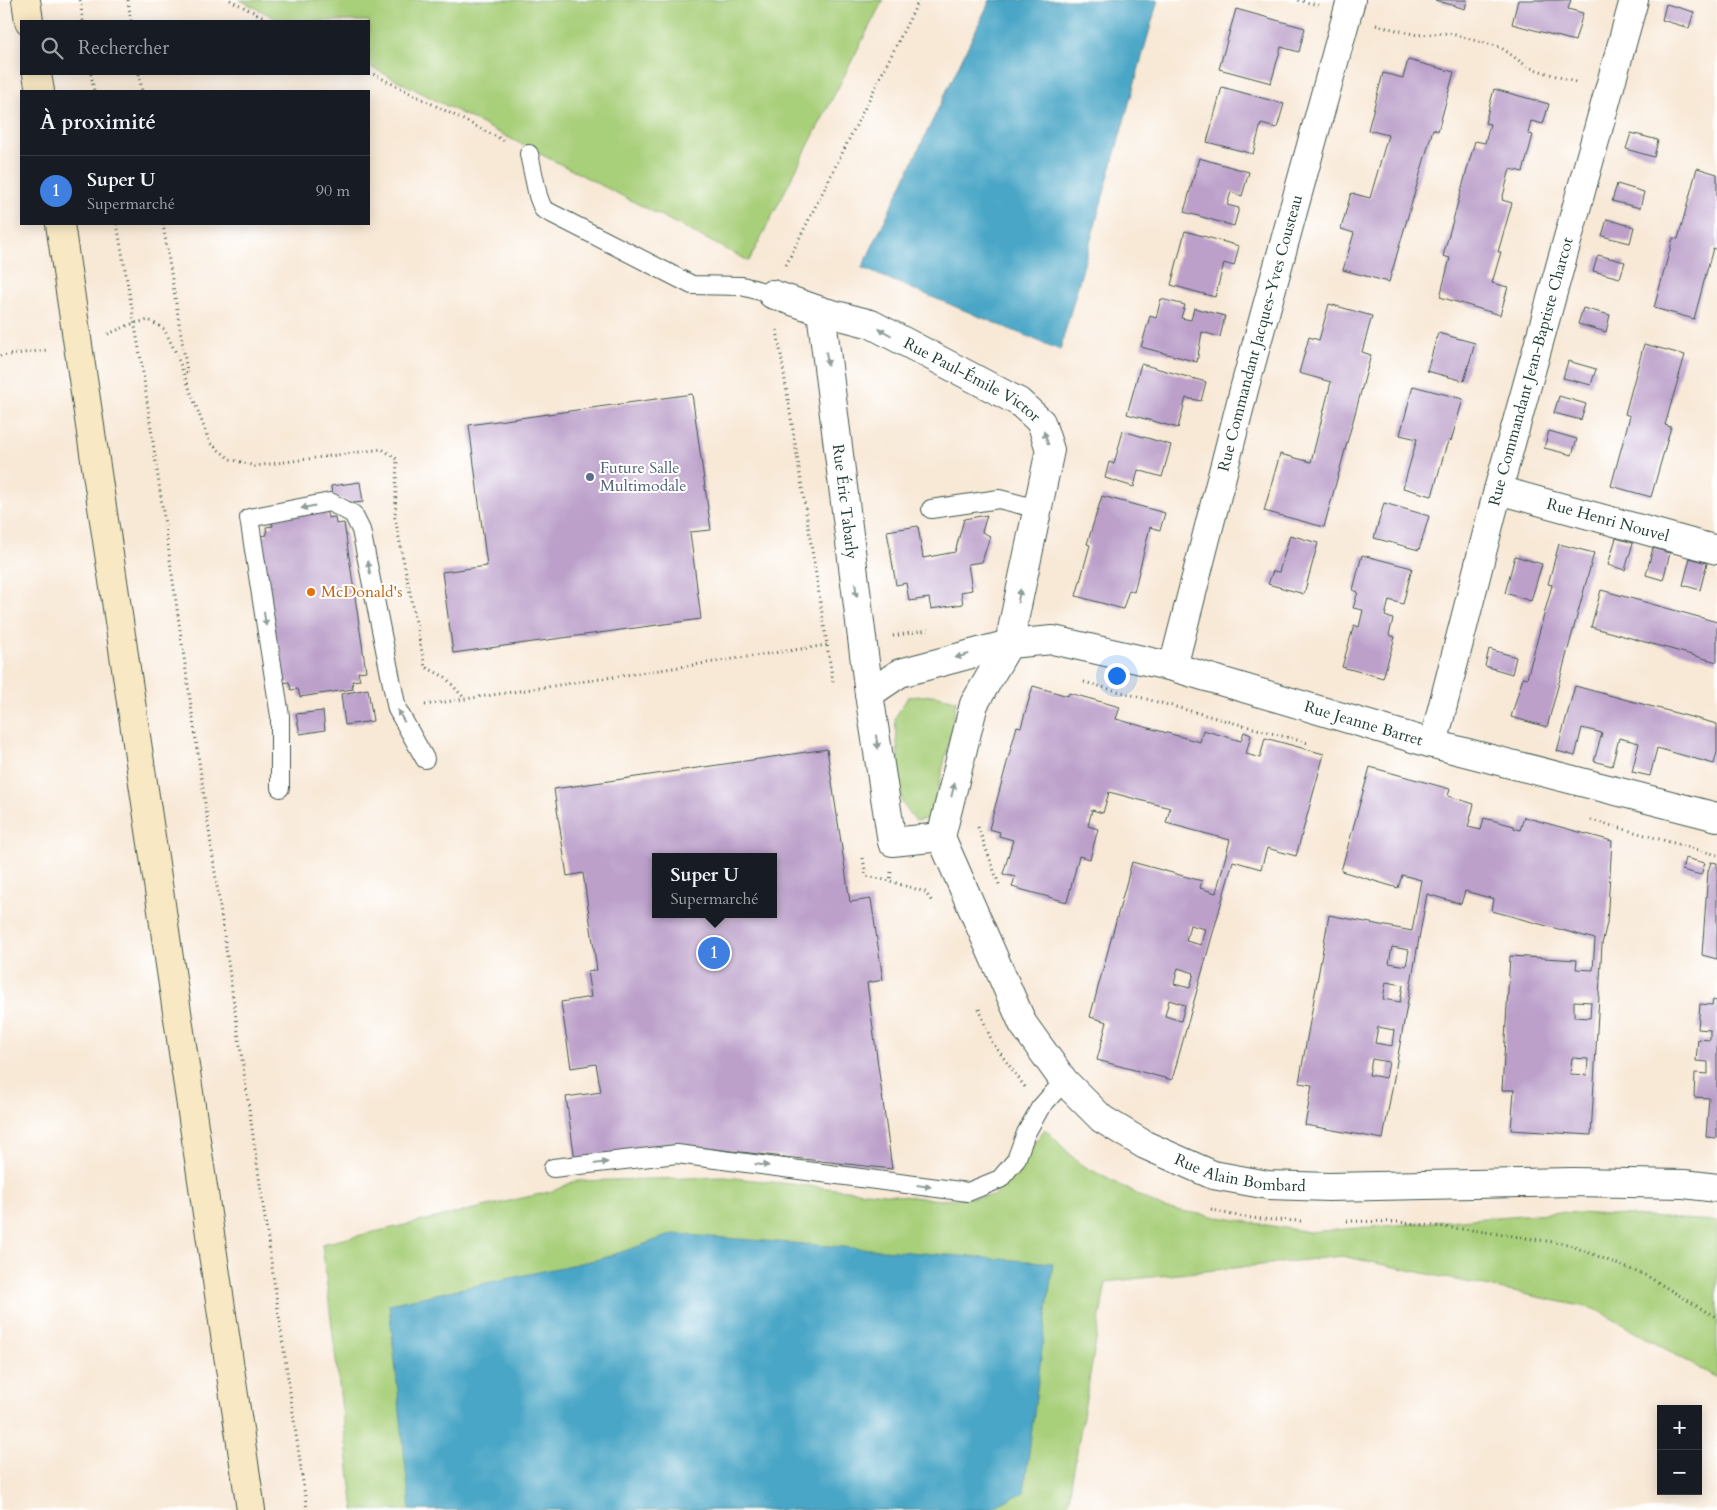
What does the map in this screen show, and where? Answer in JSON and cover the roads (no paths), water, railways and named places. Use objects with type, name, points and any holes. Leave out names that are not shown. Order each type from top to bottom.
[{"type":"main road","points":[[26,0],[30,20]]},
{"type":"main road","points":[[37,75],[40,90]]},
{"type":"main road","points":[[60,225],[251,1510]]},
{"type":"street","name":"Rue Commandant Jean-Baptiste Charcot","points":[[1433,744],[1498,490],[1634,0]]},
{"type":"street","name":"Rue Commandant Jacques-Yves Cousteau","points":[[1173,667],[1248,376],[1349,7]]},
{"type":"street","name":"Rue Paul-Émile Victor","points":[[772,294],[821,311],[870,324],[1019,402],[1041,422],[1050,450],[1009,644],[974,704],[941,838]]},
{"type":"street","name":"Rue Éric Tabarly","points":[[821,311],[862,641],[892,842],[941,838]]},
{"type":"street","name":"Rue Henri Nouvel","points":[[1498,490],[1717,550]]},
{"type":"street","name":"Rue Jeanne Barret","points":[[870,694],[900,673],[1009,644],[1053,640],[1173,667],[1433,744],[1717,817]]},
{"type":"street","name":"Rue Alain Bombard","points":[[941,838],[1023,1024],[1064,1081],[1102,1119],[1145,1145],[1213,1175],[1268,1185],[1329,1187],[1573,1182],[1684,1184],[1717,1188]]},
{"type":"lane","points":[[530,154],[538,196],[543,208],[692,285],[742,286],[772,294]]},
{"type":"lane","points":[[931,509],[999,499],[1038,509]]},
{"type":"lane","points":[[280,788],[280,716],[249,518],[330,502],[352,514],[362,530],[397,709],[425,759]]},
{"type":"lane","points":[[553,1168],[677,1154],[968,1192],[1000,1180],[1016,1160],[1026,1133],[1040,1108],[1064,1081]]},
{"type":"water","points":[[990,0],[1158,0],[1060,350],[862,268]]},
{"type":"water","points":[[673,1234],[1053,1263],[1024,1492],[987,1510],[410,1510],[389,1304],[604,1258]]},
{"type":"place","name":"Future Salle Multimodale","points":[[590,477]]},
{"type":"place","name":"McDonald's","points":[[311,592]]},
{"type":"place","name":"Super U","points":[[714,953]]}]
